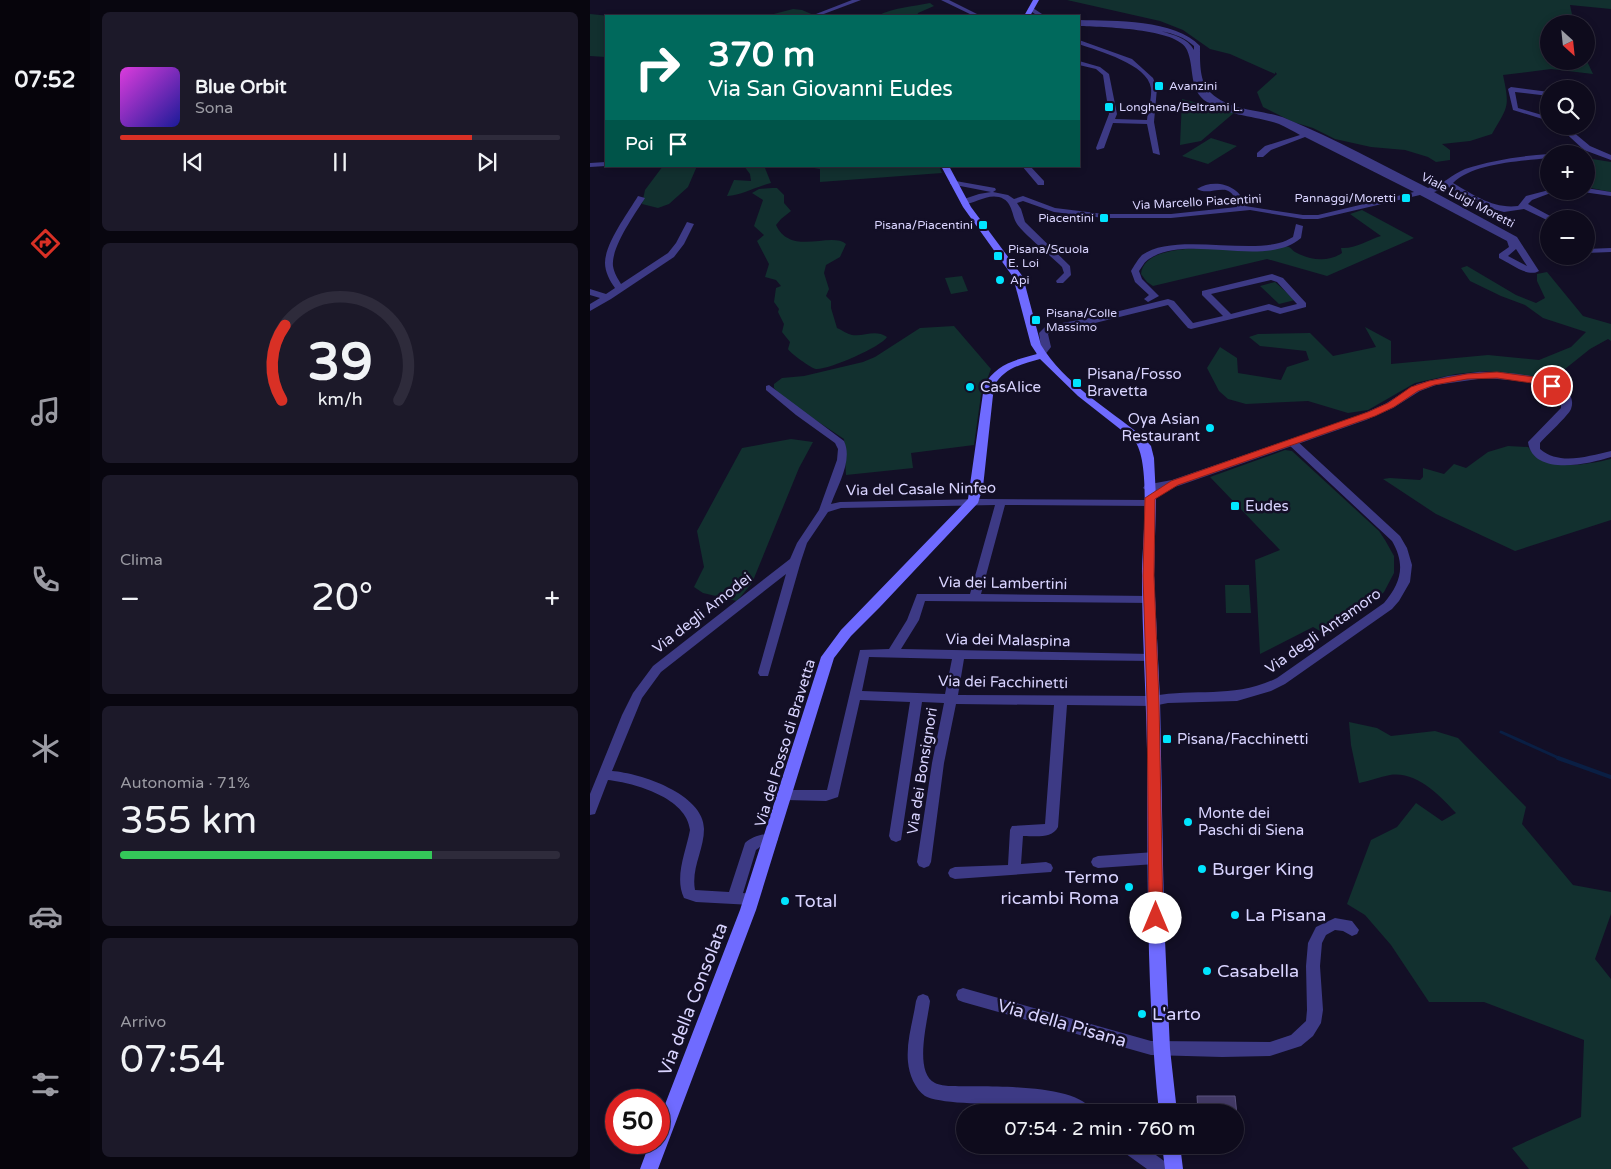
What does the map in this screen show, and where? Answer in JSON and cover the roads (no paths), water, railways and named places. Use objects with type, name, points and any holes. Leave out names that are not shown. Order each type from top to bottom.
[{"type":"main road","points":[[1028,15],[1036,0]]},
{"type":"main road","points":[[946,167],[964,202],[1018,277],[1036,345],[1042,355],[1058,372],[1140,440],[1147,451],[1150,496],[1149,600],[1153,701],[1155,858],[1161,1049],[1167,1104]]},
{"type":"main road","points":[[972,503],[977,487],[990,384],[1004,368],[1042,355]]},
{"type":"main road","name":"Via del Fosso di Bravetta","points":[[752,899],[786,795],[823,671],[834,648],[846,633],[972,503]]},
{"type":"main road","name":"Via della Consolata","points":[[649,1169],[752,899]]},
{"type":"main road","points":[[1172,1154],[1174,1169]]},
{"type":"street","points":[[819,14],[858,0]]},
{"type":"street","points":[[944,0],[976,15]]},
{"type":"street","points":[[1031,9],[1040,15]]},
{"type":"street","name":"Viale Luigi Moretti","points":[[1080,23],[1145,28],[1168,34],[1184,42],[1190,48],[1198,88],[1206,98],[1228,109],[1277,121],[1308,134]]},
{"type":"street","name":"Viale Luigi Moretti","points":[[1080,23],[1154,28],[1186,37],[1197,46],[1196,56],[1204,90],[1210,96],[1231,107],[1278,118],[1506,233],[1514,239],[1528,260]]},
{"type":"street","points":[[1168,34],[1182,37],[1197,46]]},
{"type":"street","points":[[1080,42],[1124,57],[1148,75],[1154,88],[1150,122],[1157,153]]},
{"type":"street","points":[[1080,63],[1105,72],[1114,110],[1112,121],[1100,148]]},
{"type":"street","points":[[1540,93],[1511,89],[1515,109],[1540,116]]},
{"type":"street","points":[[1112,121],[1150,122]]},
{"type":"street","points":[[1260,155],[1262,151],[1268,148],[1308,134]]},
{"type":"street","points":[[1571,135],[1584,146],[1611,159]]},
{"type":"street","points":[[1148,299],[1154,299],[1155,296],[1138,280],[1135,271],[1139,263],[1148,256],[1183,247],[1247,248],[1282,245],[1297,238],[1300,226],[1304,221],[1424,192],[1448,184],[1454,176],[1487,166],[1540,157]]},
{"type":"street","points":[[1595,157],[1611,159]]},
{"type":"street","points":[[590,165],[605,164]]},
{"type":"street","points":[[1027,167],[1041,183]]},
{"type":"street","name":"Via Marcello Piacentini","points":[[953,182],[983,192],[1000,195],[1015,205],[1027,208],[1036,204]]},
{"type":"street","points":[[1448,184],[1496,209],[1513,210],[1523,206],[1529,198],[1540,195]]},
{"type":"street","points":[[1201,190],[1219,188],[1236,191],[1240,197],[1241,209]]},
{"type":"street","points":[[1595,191],[1611,194]]},
{"type":"street","name":"Via Marcello Piacentini","points":[[964,202],[983,192],[1008,193],[1036,204],[1071,213],[1123,217],[1180,216],[1241,209],[1259,209],[1299,216],[1318,217]]},
{"type":"street","name":"Viale Luigi Moretti","points":[[1424,192],[1509,238],[1513,245],[1510,251],[1502,256],[1514,262]]},
{"type":"street","points":[[620,289],[611,271],[609,261],[623,229],[641,198]]},
{"type":"street","points":[[1023,198],[1015,205],[1021,223],[1066,266],[1068,273],[1060,281]]},
{"type":"street","points":[[1523,206],[1540,214]]},
{"type":"street","points":[[1285,213],[1300,226]]},
{"type":"street","points":[[590,308],[671,254],[680,244],[690,224]]},
{"type":"street","points":[[1595,251],[1611,250]]},
{"type":"street","points":[[1510,251],[1522,251]]},
{"type":"street","points":[[1528,260],[1535,271],[1531,271],[1514,262],[1522,263],[1528,260]]},
{"type":"street","points":[[1042,355],[1046,347],[1043,332],[1049,328],[1168,302],[1191,326],[1230,317],[1269,307],[1280,311],[1301,306],[1303,303],[1280,280],[1272,277],[1206,293],[1230,317]]},
{"type":"street","points":[[590,292],[608,297]]},
{"type":"street","points":[[1150,496],[1174,483],[1377,412],[1391,405],[1411,390],[1421,386],[1461,377],[1497,375],[1543,382],[1558,389],[1566,396],[1568,402],[1566,409],[1534,442],[1535,450],[1540,456],[1554,461],[1567,462],[1611,454]]},
{"type":"street","name":"Via del Casale Ninfeo","points":[[768,388],[839,441],[843,449],[842,460],[824,510]]},
{"type":"street","name":"Via degli Antamoro","points":[[1153,701],[1168,698],[1237,696],[1267,688],[1281,681],[1376,616],[1388,606],[1400,590],[1406,575],[1407,560],[1396,539],[1292,442]]},
{"type":"street","points":[[1149,473],[1174,483]]},
{"type":"street","name":"Via del Casale Ninfeo","points":[[824,510],[840,505],[972,503],[1150,496]]},
{"type":"street","points":[[974,598],[1001,502]]},
{"type":"street","name":"Via degli Amodei","points":[[590,810],[620,732],[633,704],[657,669],[795,561],[802,544],[824,510]]},
{"type":"street","points":[[764,672],[795,561]]},
{"type":"street","name":"Via dei Lambertini","points":[[892,654],[913,620],[921,597],[1149,600]]},
{"type":"street","name":"Via dei Malaspina","points":[[854,695],[864,654],[1151,658]]},
{"type":"street","name":"Via dei Bonsignori","points":[[924,862],[938,763],[959,656]]},
{"type":"street","points":[[786,795],[826,796],[833,792],[854,695]]},
{"type":"street","name":"Via dei Facchinetti","points":[[854,695],[950,699],[1153,701]]},
{"type":"street","points":[[896,836],[917,697]]},
{"type":"street","points":[[1014,870],[1017,830],[1043,831],[1051,827],[1061,699]]},
{"type":"street","points":[[604,775],[644,782],[686,808],[694,817],[697,826],[687,891],[696,896],[752,899]]},
{"type":"street","name":"Via del Fosso di Bravetta","points":[[734,898],[750,847],[756,842],[771,839]]},
{"type":"street","points":[[1098,862],[1155,858]]},
{"type":"street","points":[[955,873],[1046,868]]},
{"type":"street","name":"Via della Pisana","points":[[963,995],[1161,1049],[1256,1050],[1270,1048],[1296,1042],[1308,1031],[1315,1018],[1313,966],[1316,940],[1324,929],[1336,924],[1347,925],[1352,930]]},
{"type":"street","points":[[923,1001],[916,1057],[920,1077],[930,1090],[950,1094],[1048,1097],[1067,1101],[1072,1104]]},
{"type":"street","points":[[1140,1154],[1161,1169]]},
{"type":"waterway","points":[[1501,732],[1561,759]]},
{"type":"waterway","points":[[1558,758],[1611,777]]},
{"type":"place","name":"Avanzini","points":[[1159,86]]},
{"type":"place","name":"Longhena/Beltrami L.","points":[[1109,107]]},
{"type":"place","name":"Pannaggi/Moretti","points":[[1406,198]]},
{"type":"place","name":"Piacentini","points":[[1104,218]]},
{"type":"place","name":"Pisana/Piacentini","points":[[983,225]]},
{"type":"place","name":"Pisana/Scuola E. Loi","points":[[998,256]]},
{"type":"place","name":"Api","points":[[1000,280]]},
{"type":"place","name":"Pisana/Colle Massimo","points":[[1036,320]]},
{"type":"place","name":"Pisana/Fosso Bravetta","points":[[1077,383]]},
{"type":"place","name":"CasAlice","points":[[970,387]]},
{"type":"place","name":"Oya Asian Restaurant","points":[[1210,428]]},
{"type":"place","name":"Eudes","points":[[1235,506]]},
{"type":"place","name":"Pisana/Facchinetti","points":[[1167,739]]},
{"type":"place","name":"Monte dei Paschi di Siena","points":[[1188,822]]},
{"type":"place","name":"Burger King","points":[[1202,869]]},
{"type":"place","name":"Termo ricambi Roma","points":[[1129,887]]},
{"type":"place","name":"Total","points":[[785,901]]},
{"type":"place","name":"La Pisana","points":[[1235,915]]},
{"type":"place","name":"Casabella","points":[[1207,971]]},
{"type":"place","name":"L'arto","points":[[1142,1014]]}]
